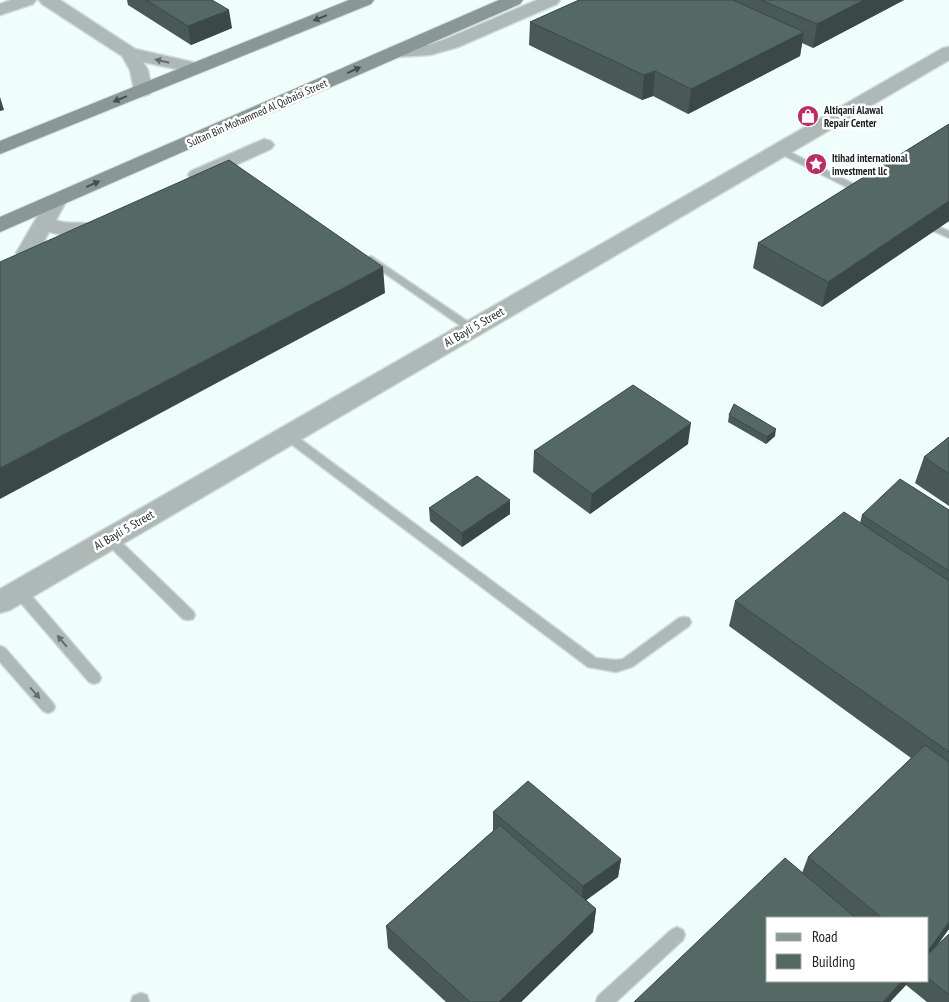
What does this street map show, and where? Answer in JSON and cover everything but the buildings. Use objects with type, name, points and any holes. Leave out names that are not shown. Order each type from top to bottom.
[{"type":"main road","points":[[0,148],[365,0]]},
{"type":"main road","name":"Sultan Bin Mohammed Al Qubaisi Street","points":[[0,225],[514,0]]},
{"type":"street","points":[[0,10],[27,0]]},
{"type":"street","points":[[48,0],[129,53],[195,68]]},
{"type":"street","points":[[395,52],[430,50],[452,43],[551,0]]},
{"type":"street","points":[[129,53],[139,70],[143,90]]},
{"type":"street","name":"Al Bayli 5 Street","points":[[10,596],[780,150],[945,59]]},
{"type":"street","points":[[177,184],[232,163],[264,145]]},
{"type":"street","points":[[44,222],[60,229],[91,224],[18,257],[44,222],[57,200]]},
{"type":"lane","points":[[780,150],[869,195]]},
{"type":"lane","points":[[937,229],[949,235]]},
{"type":"lane","points":[[365,255],[472,328]]},
{"type":"lane","points":[[287,435],[594,663],[616,666],[626,663],[684,622]]},
{"type":"lane","points":[[110,538],[188,616]]},
{"type":"lane","points":[[10,596],[94,678]]},
{"type":"lane","points":[[0,652],[48,707]]},
{"type":"lane","points":[[604,1002],[677,936]]},
{"type":"place","name":"Altiqani Alawal Repair Center","points":[[808,116]]},
{"type":"place","name":"Itihad international investment llc","points":[[816,164]]}]
